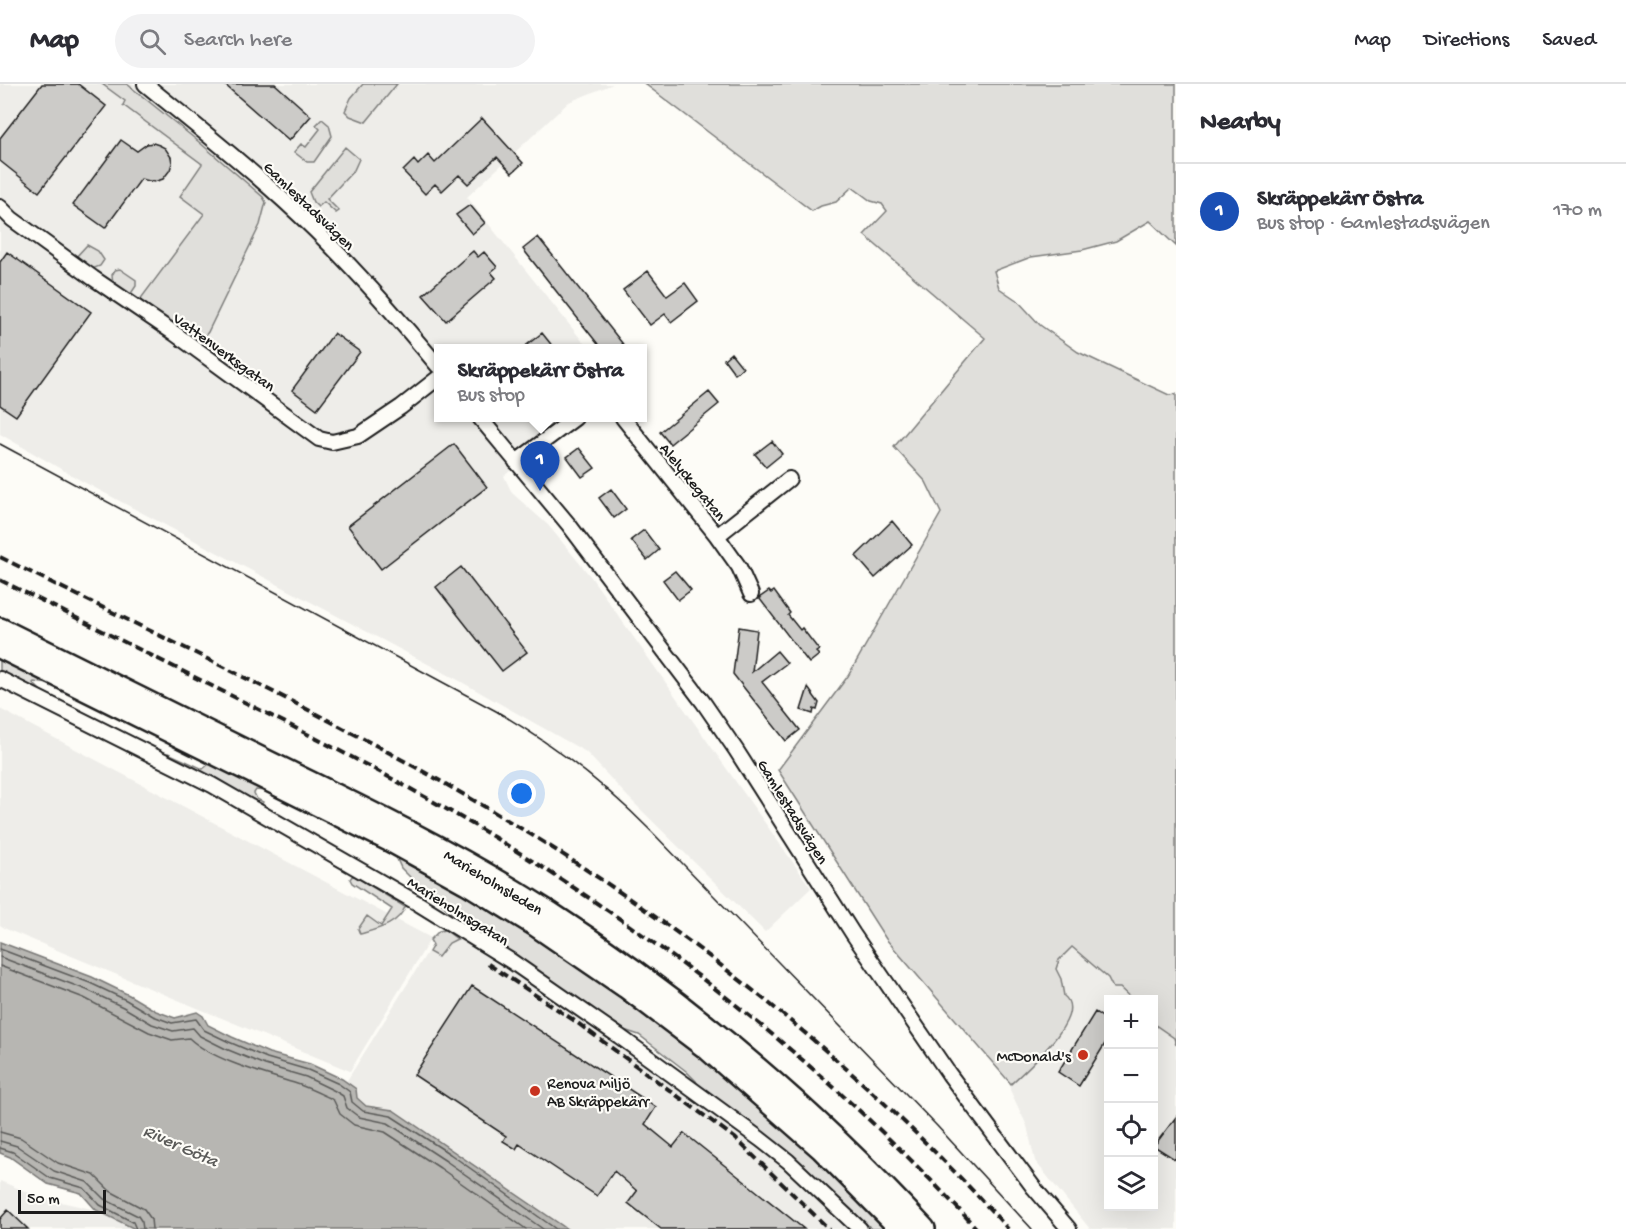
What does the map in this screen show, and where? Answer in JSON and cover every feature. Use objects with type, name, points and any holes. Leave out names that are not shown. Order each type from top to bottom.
[{"type":"highway","name":"Marieholmsleden","points":[[0,629],[375,814],[434,845],[548,913],[652,985],[751,1063],[815,1120],[924,1229]]},
{"type":"highway","name":"Marieholmsleden","points":[[0,647],[391,841],[467,883],[537,926],[626,987],[718,1057],[822,1149],[901,1229]]},
{"type":"street","name":"Gamlestadsvägen","points":[[145,84],[236,158],[316,230],[434,361]]},
{"type":"street","name":"Vattenverksgatan","points":[[0,207],[12,219],[93,278],[174,333],[319,439],[332,442],[358,436],[434,381]]},
{"type":"street","name":"Gamlestadsvägen","points":[[484,422],[595,558],[703,702],[858,943],[943,1066],[1015,1163],[1070,1229]]},
{"type":"street","points":[[516,462],[568,422]]},
{"type":"street","name":"Alelyckegatan","points":[[627,422],[717,536],[739,567],[751,594]]},
{"type":"street","name":"Alelyckegatan","points":[[717,536],[789,479]]},
{"type":"street","name":"Marieholmsgatan","points":[[0,679],[197,777],[267,815],[511,961],[760,1139],[788,1161],[860,1229]]},
{"type":"shaded area","points":[[0,84],[613,84],[569,102],[467,197],[585,344],[434,344],[434,422],[569,422],[504,476],[512,493],[548,525],[591,577],[811,888],[765,932],[628,797],[586,752],[458,680],[80,480],[0,434]]},
{"type":"shaded area","points":[[102,84],[127,84],[199,142],[266,202],[260,225],[208,332],[200,342],[195,341],[139,301],[204,214],[180,196],[202,164],[123,105],[125,101]]},
{"type":"shaded area","points":[[363,84],[397,84],[366,122],[350,116],[345,111],[351,98]]},
{"type":"shaded area","points":[[645,84],[1176,84],[1176,246],[1150,221],[1116,241],[1082,250],[1031,257],[994,271],[999,288],[1018,301],[1040,325],[1078,352],[1169,395],[1176,394],[1176,1045],[1174,1038],[1158,1027],[1158,995],[1128,995],[1120,988],[1113,988],[1108,978],[1072,947],[1059,960],[1056,969],[1069,1005],[1068,1016],[1052,1042],[1011,1084],[886,939],[778,770],[848,676],[941,513],[926,482],[894,447],[985,338],[864,235],[887,211],[882,204],[871,201],[852,187],[836,202],[812,211]]},
{"type":"shaded area","points":[[322,119],[329,125],[332,136],[314,162],[307,162],[294,152],[301,144],[306,147],[320,129],[316,125]]},
{"type":"shaded area","points":[[345,147],[359,159],[354,170],[327,199],[339,211],[336,213],[324,202],[318,207],[309,192]]},
{"type":"shaded area","points":[[87,245],[98,251],[104,260],[100,266],[92,269],[76,257]]},
{"type":"shaded area","points":[[120,269],[136,280],[136,286],[130,295],[113,283],[112,275],[115,270]]},
{"type":"shaded area","points":[[0,656],[266,788],[265,791],[256,790],[254,793],[257,799],[263,802],[262,804],[167,755],[168,753],[203,769],[208,763],[50,684],[34,682],[42,692],[0,671]]},
{"type":"shaded area","points":[[0,709],[431,938],[350,1071],[0,925]]},
{"type":"shaded area","points":[[397,859],[504,917],[655,1019],[796,1136],[889,1229],[872,1229],[788,1154],[698,1085],[686,1071],[639,1035],[624,1030],[459,921],[436,898],[407,883],[411,878],[401,868]]},
{"type":"shaded area","points":[[353,875],[405,907],[402,913],[386,925],[360,934],[358,929],[367,916],[381,926],[392,909],[352,883],[350,879]]},
{"type":"shaded area","points":[[445,924],[549,992],[758,1142],[855,1229],[567,1229],[393,1110],[366,1106],[346,1082]]},
{"type":"shaded area","points":[[445,930],[457,939],[449,943],[438,957],[429,952],[433,945],[430,940],[439,931]]},
{"type":"shaded area","points":[[1073,947],[1108,978],[1113,988],[1120,988],[1128,995],[1104,995],[1104,1211],[1158,1211],[1158,1027],[1174,1038],[1176,1045],[1176,1229],[1090,1229],[1035,1161],[1027,1126],[1010,1090],[1011,1084],[1026,1068],[1064,997],[1061,979],[1056,969],[1059,960]]},
{"type":"shaded area","points":[[0,1181],[39,1197],[96,1210],[135,1229],[0,1229]]},
{"type":"water","name":"River Göta","points":[[0,942],[92,977],[156,1011],[175,1018],[197,1012],[203,1016],[208,1025],[232,1037],[269,1053],[310,1064],[342,1079],[356,1089],[357,1098],[366,1106],[393,1110],[567,1229],[135,1229],[96,1210],[81,1193],[48,1184],[10,1157],[0,1153]]},
{"type":"building","points":[[42,84],[78,84],[106,106],[39,192],[0,161],[0,138]]},
{"type":"building","points":[[224,84],[275,84],[311,116],[289,141]]},
{"type":"building","points":[[482,118],[523,163],[512,173],[497,157],[468,184],[459,175],[442,191],[435,184],[425,194],[403,171],[414,160],[418,165],[428,155],[435,163]]},
{"type":"building","points":[[121,140],[137,151],[147,144],[159,145],[165,148],[172,163],[163,179],[154,182],[141,179],[105,228],[73,205]]},
{"type":"building","points":[[470,205],[485,223],[472,234],[456,215]]},
{"type":"building","points":[[538,237],[623,344],[598,344],[523,249]]},
{"type":"building","points":[[473,251],[478,257],[484,252],[497,267],[491,272],[496,278],[446,321],[423,295]]},
{"type":"building","points":[[7,252],[91,312],[16,416],[0,405],[0,262]]},
{"type":"building","points":[[648,271],[667,296],[685,283],[698,301],[671,322],[665,314],[650,325],[623,290]]},
{"type":"building","points":[[334,333],[360,352],[317,409],[292,390]]},
{"type":"building","points":[[542,333],[551,344],[528,344]]},
{"type":"building","points":[[731,353],[743,368],[735,374],[724,359]]},
{"type":"building","points":[[709,392],[719,404],[670,444],[660,432]]},
{"type":"building","points":[[772,441],[782,454],[766,467],[755,454]]},
{"type":"building","points":[[454,444],[487,487],[381,569],[348,526]]},
{"type":"building","points":[[579,448],[595,468],[582,477],[567,457]]},
{"type":"building","points":[[611,489],[626,509],[614,518],[599,498]]},
{"type":"building","points":[[892,521],[912,545],[875,578],[856,556]]},
{"type":"building","points":[[644,530],[659,550],[647,560],[631,540]]},
{"type":"building","points":[[461,567],[527,652],[502,671],[436,587]]},
{"type":"building","points":[[675,571],[691,590],[678,600],[663,580]]},
{"type":"building","points":[[769,591],[771,593],[774,591],[790,613],[788,615],[800,630],[802,628],[819,650],[816,652],[819,655],[809,663],[759,598]]},
{"type":"building","points":[[739,627],[757,630],[752,672],[777,651],[787,663],[762,682],[800,730],[786,741],[733,674]]},
{"type":"building","points":[[808,688],[819,703],[813,714],[801,710]]},
{"type":"building","name":"Renova Miljö AB Skräppekärr","points":[[472,986],[656,1107],[645,1124],[673,1147],[684,1133],[804,1229],[661,1229],[628,1203],[637,1191],[614,1171],[597,1196],[519,1144],[516,1149],[503,1141],[506,1136],[414,1075]]},
{"type":"building","name":"McDonald's","points":[[1095,1012],[1104,1018],[1104,1045],[1079,1086],[1058,1072]]},
{"type":"building","points":[[1176,1117],[1176,1160],[1158,1149],[1158,1141]]},
{"type":"building","points":[[8,1210],[28,1229],[0,1229],[0,1219]]},
{"type":"tram line","points":[[0,444],[496,711],[578,766],[652,832],[937,1126],[1032,1229]]},
{"type":"railway","points":[[0,557],[391,753],[517,826],[583,868],[649,912],[714,960],[839,1062],[955,1172],[1008,1229]]},
{"type":"railway","points":[[0,580],[384,774],[445,808],[569,885],[694,973],[813,1069],[924,1173],[977,1229]]},
{"type":"railway","points":[[488,964],[572,1019],[735,1138],[829,1229]]},
{"type":"place","name":"Skräppekärr Östra","points":[[540,491]]},
{"type":"place","name":"McDonald's","points":[[1083,1055]]},
{"type":"place","name":"Renova Miljö AB Skräppekärr","points":[[535,1091]]}]
